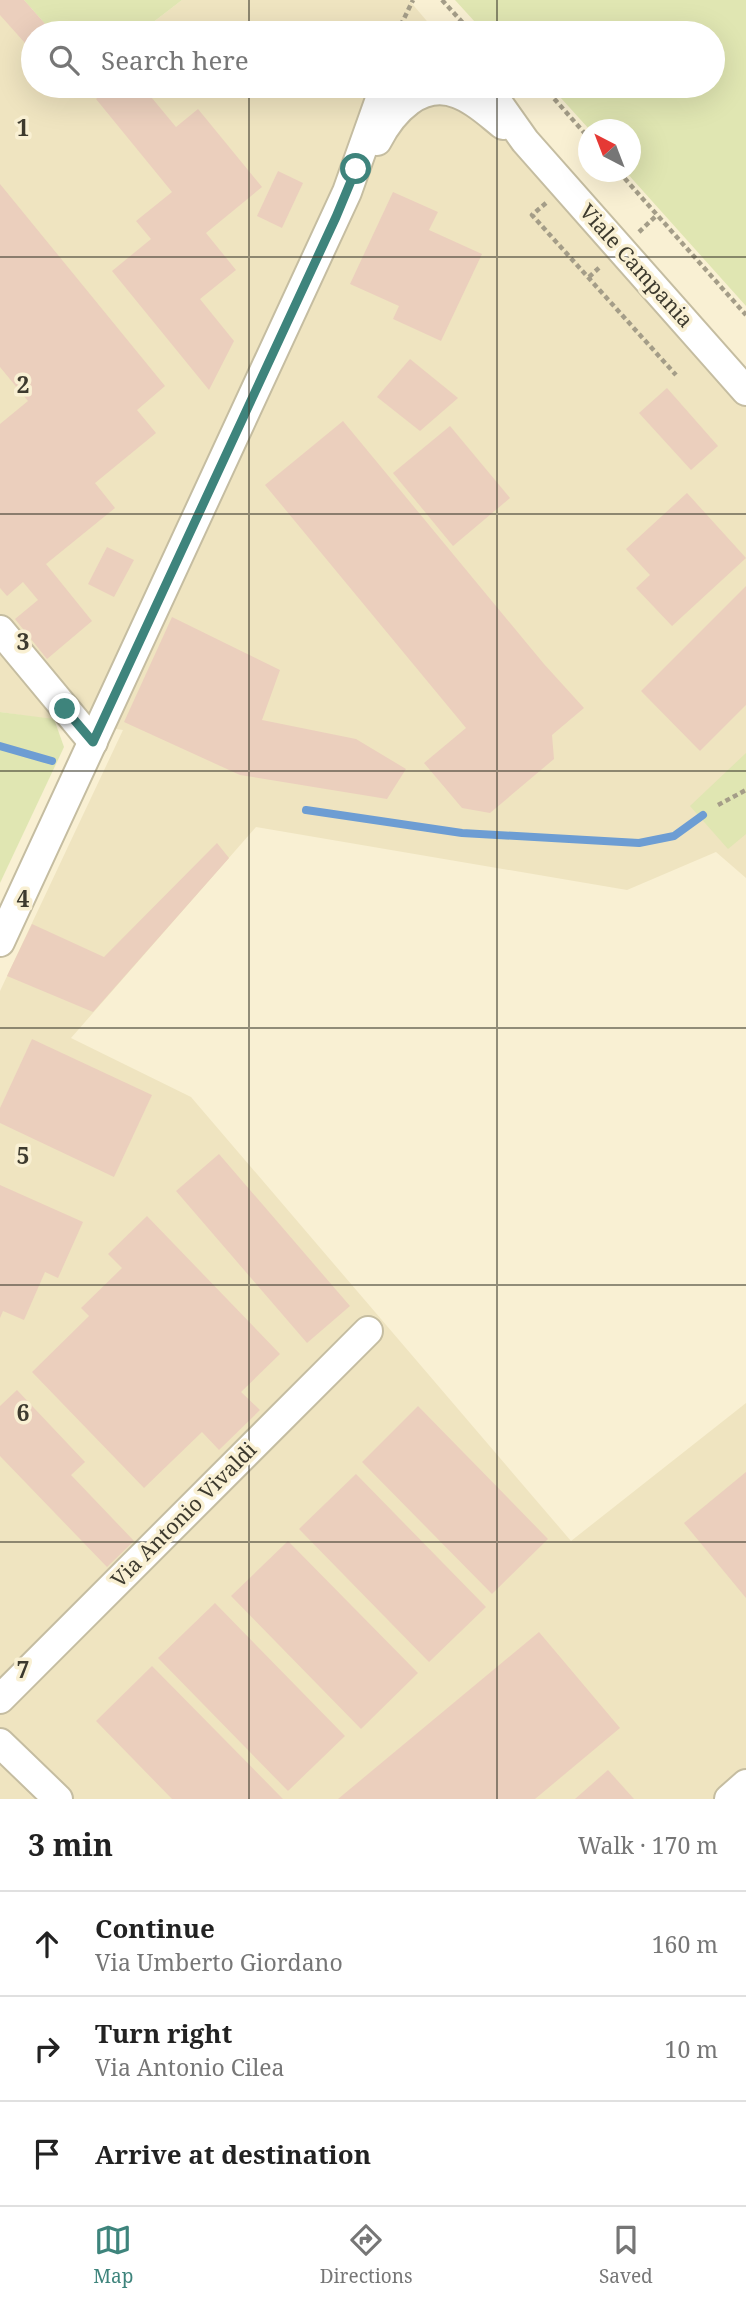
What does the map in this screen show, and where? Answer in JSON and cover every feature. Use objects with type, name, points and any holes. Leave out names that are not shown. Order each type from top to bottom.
[{"type":"street","points":[[0,942],[347,192],[381,98]]},
{"type":"street","name":"Viale Campania","points":[[347,192],[396,111],[415,98]]},
{"type":"street","name":"Viale Campania","points":[[468,98],[525,141]]},
{"type":"street","name":"Viale Campania","points":[[495,98],[525,141],[746,391]]},
{"type":"street","points":[[0,630],[93,742]]},
{"type":"street","name":"Via Antonio Vivaldi","points":[[0,1699],[368,1331]]},
{"type":"street","points":[[0,1743],[58,1799]]},
{"type":"street","points":[[729,1799],[746,1784]]},
{"type":"path","points":[[403,21],[413,0]]},
{"type":"path","points":[[442,0],[461,21]]},
{"type":"path","points":[[553,98],[578,125]]},
{"type":"path","points":[[628,182],[746,315]]},
{"type":"path","points":[[564,186],[532,215],[676,375]]},
{"type":"path","points":[[718,805],[746,790]]},
{"type":"shaded area","points":[[0,0],[24,0],[42,21],[21,21],[21,98],[493,98],[746,391],[746,878],[716,852],[627,890],[256,827],[71,1038],[191,1097],[571,1541],[746,1403],[746,1799],[0,1799],[0,991],[123,730],[0,712]]},
{"type":"shaded area","points":[[182,0],[409,0],[427,21],[155,21]]},
{"type":"green space","points":[[24,0],[182,0],[155,21],[42,21]]},
{"type":"green space","points":[[455,0],[746,0],[746,306],[635,182],[641,182],[641,119],[580,119],[561,98],[725,98],[725,21],[474,21]]},
{"type":"green space","points":[[0,712],[54,719],[64,747],[0,883]]},
{"type":"green space","points":[[746,753],[746,834],[728,849],[690,806]]},
{"type":"building","points":[[0,0],[24,0],[42,21],[21,21],[21,39],[0,15]]},
{"type":"building","points":[[152,98],[176,127],[198,109],[262,187],[206,233],[236,270],[200,299],[234,341],[209,390],[112,271],[151,239],[136,221],[172,192],[96,99]]},
{"type":"building","points":[[278,171],[303,183],[282,228],[257,216]]},
{"type":"building","points":[[0,184],[165,386],[137,410],[156,433],[95,483],[115,508],[46,564],[92,621],[47,659],[15,619],[38,600],[23,582],[7,596],[0,588],[0,424],[28,401],[0,367]]},
{"type":"building","points":[[393,192],[438,212],[429,230],[482,254],[441,341],[393,319],[399,306],[350,284]]},
{"type":"building","points":[[410,359],[458,398],[420,431],[377,397]]},
{"type":"building","points":[[667,388],[718,446],[691,470],[639,413]]},
{"type":"building","points":[[343,421],[544,664],[584,708],[552,735],[554,759],[490,813],[462,808],[424,763],[466,728],[265,485]]},
{"type":"building","points":[[450,426],[510,498],[453,546],[393,473]]},
{"type":"building","points":[[687,493],[746,558],[672,626],[636,588],[650,575],[626,549]]},
{"type":"building","points":[[107,547],[134,560],[114,597],[88,584]]},
{"type":"building","points":[[746,586],[746,705],[700,751],[641,691]]},
{"type":"building","points":[[172,617],[280,670],[262,720],[356,739],[406,769],[387,799],[240,775],[124,722]]},
{"type":"building","points":[[217,843],[229,858],[93,1012],[7,976],[32,924],[104,957]]},
{"type":"building","points":[[32,1039],[152,1095],[114,1177],[0,1123],[0,1108]]},
{"type":"building","points":[[219,1154],[350,1306],[307,1343],[176,1191]]},
{"type":"building","points":[[0,1185],[83,1222],[58,1278],[45,1272],[24,1320],[3,1311],[0,1318]]},
{"type":"building","points":[[147,1216],[280,1354],[241,1392],[260,1410],[219,1450],[202,1432],[144,1488],[32,1372],[89,1316],[81,1308],[122,1268],[108,1254]]},
{"type":"building","points":[[17,1390],[85,1462],[71,1475],[134,1541],[107,1567],[0,1456],[0,1406]]},
{"type":"building","points":[[418,1406],[548,1539],[492,1594],[362,1462]]},
{"type":"building","points":[[746,1472],[746,1598],[684,1523]]},
{"type":"building","points":[[356,1474],[486,1607],[429,1662],[299,1529]]},
{"type":"building","points":[[288,1541],[418,1673],[361,1729],[231,1596]]},
{"type":"building","points":[[215,1603],[345,1736],[288,1791],[158,1658]]},
{"type":"building","points":[[539,1632],[620,1728],[535,1799],[338,1799]]},
{"type":"building","points":[[152,1666],[283,1799],[172,1799],[96,1721]]},
{"type":"building","points":[[608,1770],[634,1799],[575,1799]]},
{"type":"waterway","points":[[0,746],[52,761]]},
{"type":"waterway","points":[[306,810],[462,833],[639,843],[674,836],[703,815]]},
{"type":"route","points":[[65,709],[93,742],[356,169]]}]
